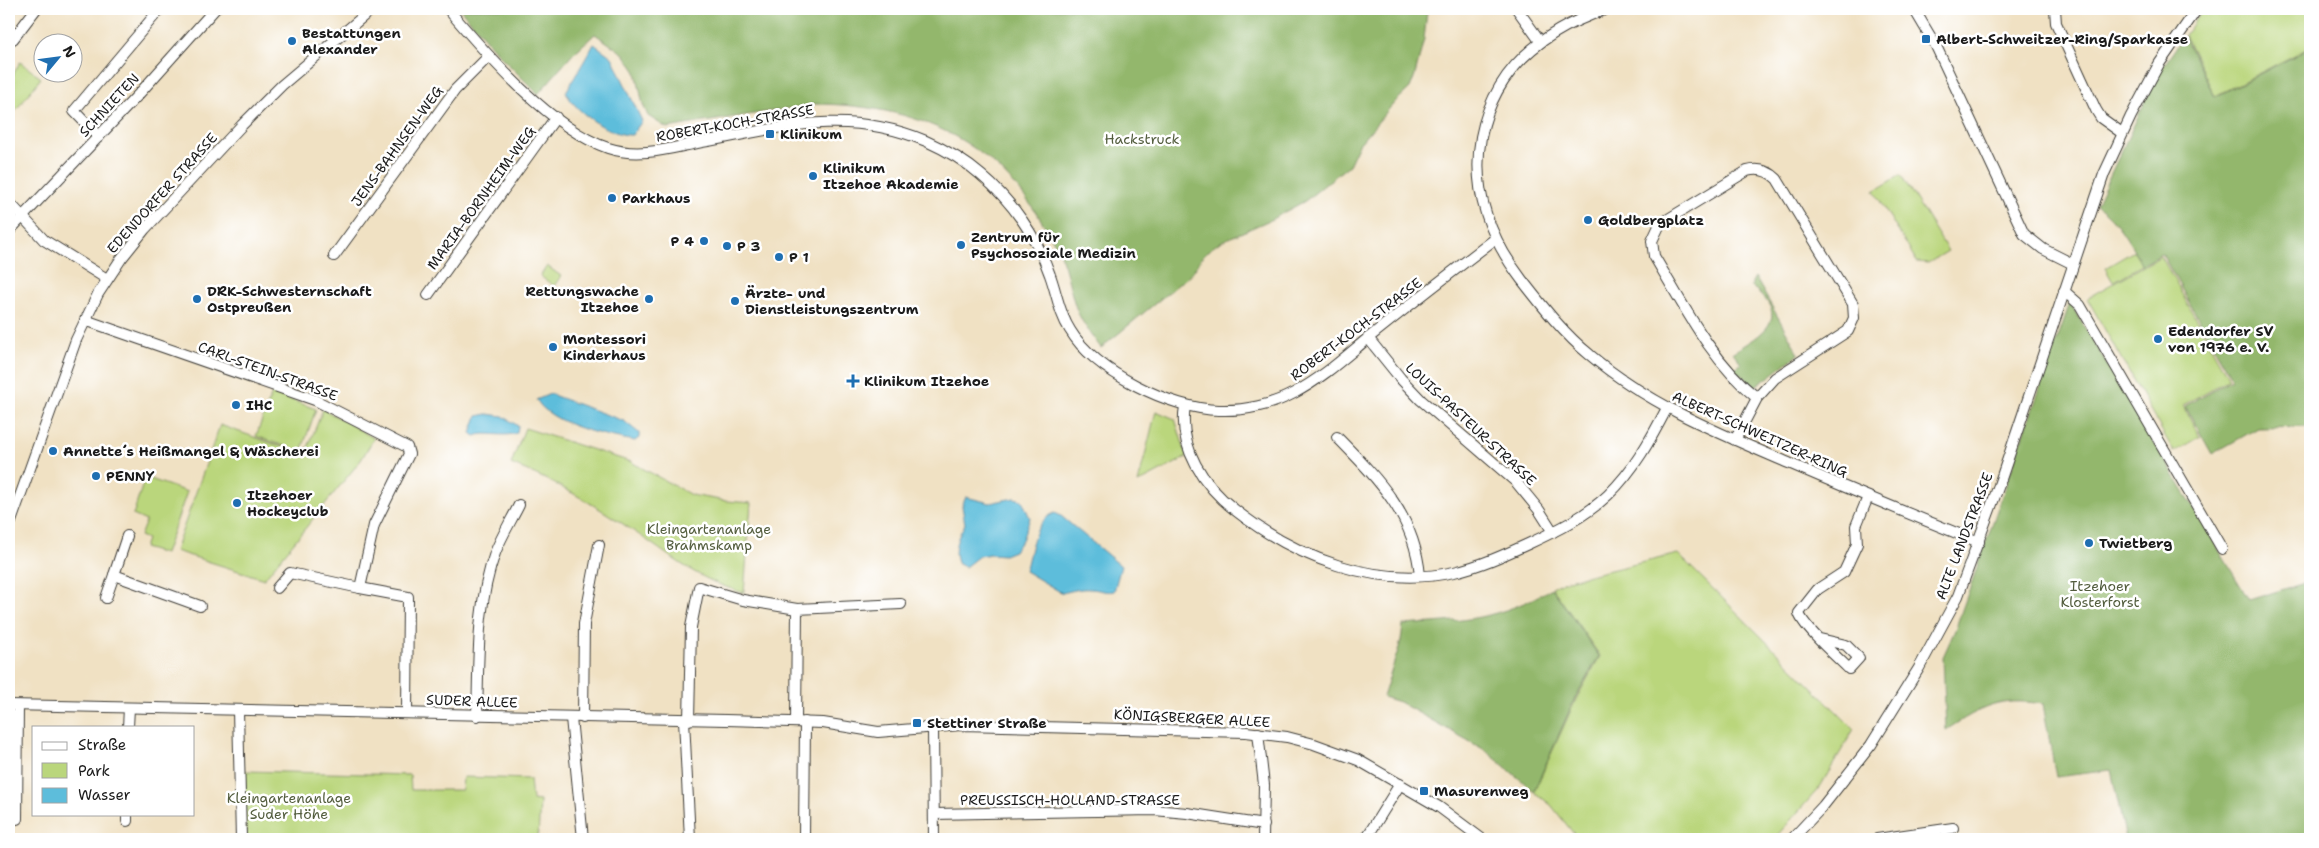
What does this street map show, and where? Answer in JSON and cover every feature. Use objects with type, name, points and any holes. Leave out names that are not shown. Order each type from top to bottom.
[{"type":"street","points":[[11,37],[36,9]]},
{"type":"street","points":[[99,137],[74,111],[160,9]]},
{"type":"street","name":"SCHNIETEN","points":[[9,231],[138,95],[215,9]]},
{"type":"street","name":"EDENDORFER STRASSE","points":[[9,527],[71,352],[85,320],[107,279],[137,237],[242,125],[282,85],[372,9]]},
{"type":"street","name":"ROBERT-KOCH-STRASSE","points":[[448,9],[489,56],[556,118],[599,144],[631,152],[663,150],[792,126],[836,121],[891,129],[942,148],[979,173],[1017,214],[1044,259],[1062,315],[1072,333],[1086,350],[1126,379],[1156,396],[1185,406],[1224,410],[1260,405],[1279,400],[1315,380],[1495,239]]},
{"type":"street","points":[[1518,9],[1540,41]]},
{"type":"street","name":"ALBERT-SCHWEITZER-RING","points":[[1607,9],[1567,25],[1540,41],[1518,61],[1502,83],[1489,108],[1482,130],[1478,157],[1479,184],[1486,216],[1495,239],[1514,270],[1558,325],[1591,356],[1668,408],[1735,440],[1979,542]]},
{"type":"street","points":[[1914,9],[1936,46],[2024,234],[2043,249],[2073,264]]},
{"type":"street","points":[[2055,9],[2056,23],[2096,110],[2101,118],[2122,133]]},
{"type":"street","name":"ALTE LANDSTRASSE","points":[[1792,839],[1852,770],[1892,711],[1947,619],[1979,542],[2101,182],[2122,133],[2159,64],[2197,9]]},
{"type":"street","name":"JENS-BAHNSEN-WEG","points":[[334,256],[455,90],[489,56]]},
{"type":"street","name":"MARIA-BORNHEIM-WEG","points":[[428,295],[556,118]]},
{"type":"street","points":[[1735,440],[1757,398],[1781,374],[1846,333],[1852,324],[1854,314],[1853,304],[1777,179],[1770,173],[1758,169],[1747,171],[1660,224],[1652,241],[1654,256],[1716,355],[1730,374],[1757,398]]},
{"type":"street","points":[[9,202],[21,218],[44,240],[107,279]]},
{"type":"street","points":[[2064,292],[2080,306],[2222,549]]},
{"type":"street","name":"CARL-STEIN-STRASSE","points":[[85,320],[315,400],[407,447],[409,454],[374,525],[360,588]]},
{"type":"street","name":"LOUIS-PASTEUR-STRASSE","points":[[1368,338],[1401,379],[1421,400],[1516,482],[1534,502],[1553,532]]},
{"type":"street","points":[[1185,406],[1185,432],[1194,462],[1218,496],[1241,515],[1293,547],[1333,564],[1372,574],[1420,576],[1442,574],[1478,565],[1553,532],[1590,509],[1617,485],[1646,447],[1668,408]]},
{"type":"street","points":[[1337,437],[1375,476],[1396,504],[1410,534],[1420,576]]},
{"type":"street","points":[[1820,639],[1803,621],[1799,613],[1818,589],[1844,572],[1857,544],[1856,526],[1868,497]]},
{"type":"street","points":[[477,716],[479,630],[486,583],[496,551],[519,505]]},
{"type":"street","points":[[106,598],[127,536]]},
{"type":"street","points":[[583,718],[584,624],[599,545]]},
{"type":"street","points":[[277,588],[290,573],[408,597],[407,713]]},
{"type":"street","points":[[114,574],[200,606]]},
{"type":"street","points":[[690,839],[686,720],[691,627],[700,587],[742,600],[796,609],[901,604]]},
{"type":"street","points":[[796,609],[804,839]]},
{"type":"street","points":[[13,706],[17,819]]},
{"type":"street","name":"SUDER ALLEE","points":[[13,706],[800,722],[843,726],[878,732],[933,727]]},
{"type":"street","points":[[128,726],[129,708]]},
{"type":"street","points":[[238,710],[241,839]]},
{"type":"street","points":[[571,718],[583,839]]},
{"type":"street","name":"KÖNIGSBERGER ALLEE","points":[[933,727],[970,725],[1258,733],[1314,744],[1358,760],[1447,812],[1482,839]]},
{"type":"street","points":[[933,727],[934,839]]},
{"type":"street","points":[[1258,733],[1264,785],[1263,839]]},
{"type":"street","points":[[1367,837],[1400,784]]},
{"type":"street","name":"PREUSSISCH-HOLLAND-STRASSE","points":[[934,814],[1154,810],[1264,825]]},
{"type":"street","points":[[1877,839],[1953,828]]},
{"type":"green space","name":"Hackstruck","points":[[460,9],[1426,9],[1427,12],[1424,39],[1410,88],[1395,102],[1359,144],[1349,165],[1305,201],[1272,219],[1220,242],[1205,253],[1191,274],[1101,348],[1078,313],[1062,259],[1038,216],[1015,185],[989,160],[960,139],[929,124],[894,113],[856,106],[815,104],[667,128],[648,116],[643,105],[636,72],[624,54],[595,34],[573,54],[538,94],[501,57]]},
{"type":"green space","points":[[2204,9],[2310,9],[2310,47],[2215,96],[2185,35]]},
{"type":"green space","points":[[2184,36],[2215,97],[2310,48],[2310,427],[2258,428],[2212,454],[2185,406],[2232,379],[2162,254],[2142,265],[2117,225],[2096,205],[2159,72]]},
{"type":"green space","points":[[20,62],[32,71],[32,82],[38,82],[13,114],[9,111],[9,82]]},
{"type":"green space","points":[[1901,175],[1948,251],[1928,263],[1917,262],[1874,191]]},
{"type":"green space","points":[[2134,251],[2142,265],[2113,282],[2105,268]]},
{"type":"green space","name":"Edendorfer SV von 1976 e. V.","points":[[2161,256],[2229,379],[2183,405],[2200,437],[2174,452],[2087,298]]},
{"type":"green space","points":[[547,266],[561,276],[554,286],[540,276]]},
{"type":"green space","points":[[1755,277],[1799,354],[1754,386],[1734,369],[1741,364],[1733,352],[1763,331],[1769,324],[1772,316],[1770,307],[1764,298],[1752,287]]},
{"type":"green space","name":"Itzehoer Klosterforst","points":[[2070,303],[2249,600],[2310,581],[2310,839],[2126,839],[2111,770],[2056,777],[2043,704],[2028,702],[2002,703],[1970,715],[1946,730],[1943,657],[1955,630]]},
{"type":"green space","points":[[272,393],[316,409],[301,452],[256,436]]},
{"type":"green space","name":"Itzehoer Hockeyclub","points":[[323,409],[374,438],[361,460],[264,579],[175,551],[220,425],[305,455]]},
{"type":"green space","points":[[1156,411],[1175,419],[1187,457],[1138,483]]},
{"type":"green space","name":"Kleingartenanlage Brahmskamp","points":[[525,428],[631,462],[691,495],[751,503],[744,593],[698,574],[588,502],[558,485],[511,464]]},
{"type":"green space","points":[[145,477],[187,492],[165,554],[144,548],[147,539],[140,536],[146,521],[133,515]]},
{"type":"green space","points":[[1678,554],[1854,729],[1820,787],[1774,839],[1578,839],[1551,805],[1534,792],[1576,699],[1600,656],[1552,587],[1568,580]]},
{"type":"green space","points":[[1552,588],[1599,656],[1575,698],[1534,791],[1485,750],[1399,702],[1383,697],[1401,641],[1403,625],[1462,620],[1497,613],[1533,599]]},
{"type":"green space","name":"Kleingartenanlage Suder Höhe","points":[[244,771],[410,775],[411,790],[462,790],[463,777],[530,779],[532,800],[540,801],[538,839],[246,839]]},
{"type":"water","points":[[594,44],[612,57],[642,121],[632,135],[614,131],[594,121],[577,107],[566,92]]},
{"type":"water","points":[[550,394],[624,421],[639,433],[639,438],[635,441],[612,437],[563,421],[543,408],[536,400]]},
{"type":"water","points":[[487,414],[503,416],[518,426],[517,433],[475,436],[471,433],[477,416]]},
{"type":"water","points":[[966,497],[990,503],[1014,498],[1022,500],[1030,518],[1022,540],[1014,551],[1004,555],[991,554],[979,556],[965,567],[957,563],[955,548],[965,524],[962,506]]},
{"type":"water","points":[[1055,513],[1121,566],[1114,591],[1083,589],[1062,593],[1025,571],[1037,530],[1048,517]]},
{"type":"place","name":"Albert-Schweitzer-Ring/Sparkasse","points":[[1926,39]]},
{"type":"place","name":"Bestattungen Alexander","points":[[292,41]]},
{"type":"place","name":"Klinikum","points":[[770,134]]},
{"type":"place","name":"Klinikum Itzehoe Akademie","points":[[813,176]]},
{"type":"place","name":"Parkhaus","points":[[612,198]]},
{"type":"place","name":"Goldbergplatz","points":[[1588,220]]},
{"type":"place","name":"P 4","points":[[704,241]]},
{"type":"place","name":"Zentrum für Psychosoziale Medizin","points":[[961,245]]},
{"type":"place","name":"P 3","points":[[727,246]]},
{"type":"place","name":"P 1","points":[[779,257]]},
{"type":"place","name":"DRK-Schwesternschaft Ostpreußen","points":[[197,299]]},
{"type":"place","name":"Rettungswache Itzehoe","points":[[649,299]]},
{"type":"place","name":"Ärzte- und Dienstleistungszentrum","points":[[735,301]]},
{"type":"place","name":"Edendorfer SV von 1976 e. V.","points":[[2158,339]]},
{"type":"place","name":"Montessori Kinderhaus","points":[[553,347]]},
{"type":"place","name":"Klinikum Itzehoe","points":[[853,381]]},
{"type":"place","name":"IHC","points":[[236,405]]},
{"type":"place","name":"Annette´s Heißmangel & Wäscherei","points":[[53,451]]},
{"type":"place","name":"PENNY","points":[[96,476]]},
{"type":"place","name":"Itzehoer Hockeyclub","points":[[237,503]]},
{"type":"place","name":"Twietberg","points":[[2089,543]]},
{"type":"place","name":"Stettiner Straße","points":[[917,723]]},
{"type":"place","name":"Masurenweg","points":[[1424,791]]}]
